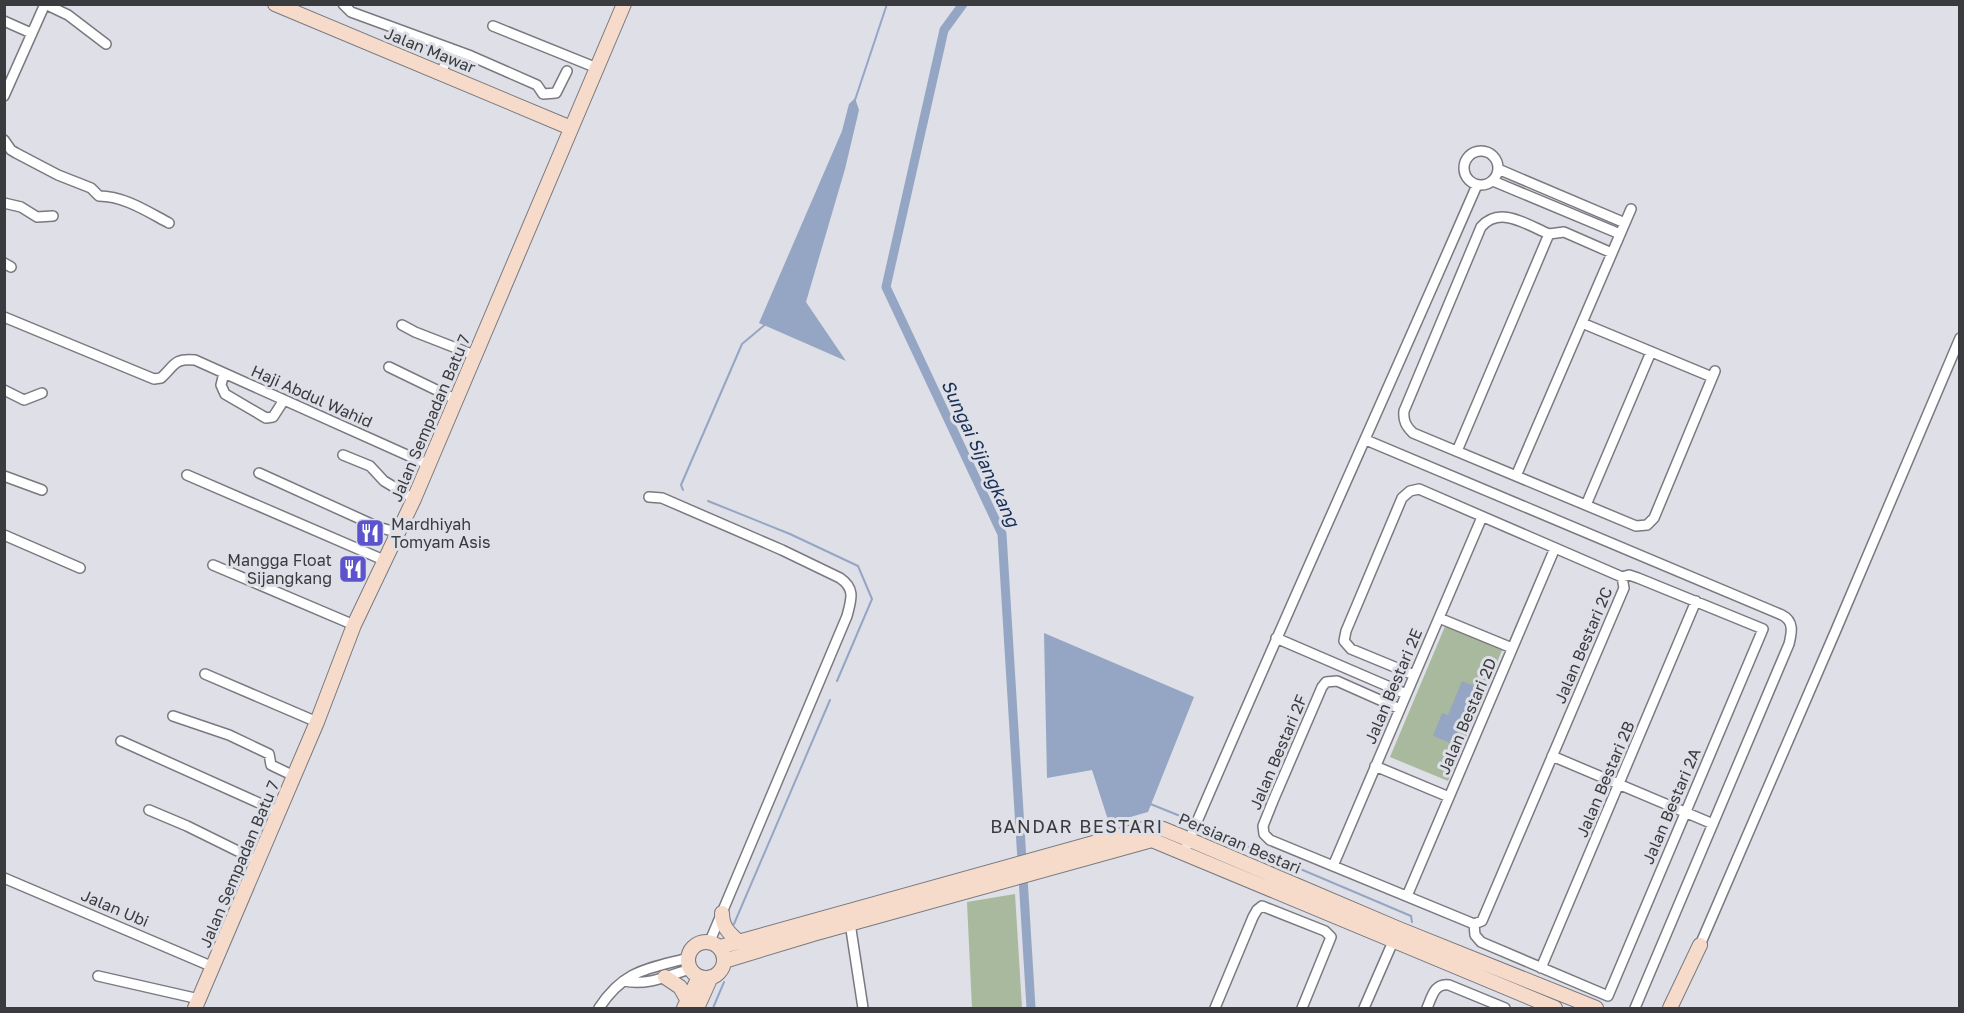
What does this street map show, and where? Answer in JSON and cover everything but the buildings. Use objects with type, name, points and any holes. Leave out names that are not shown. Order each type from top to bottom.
[{"type":"street","points":[[4,96],[45,4],[68,15],[106,44]]},
{"type":"street","name":"Jalan Mawar","points":[[274,4],[572,128]]},
{"type":"street","points":[[343,4],[351,12],[450,48],[537,85],[543,94],[556,93],[567,71]]},
{"type":"street","name":"Jalan Sempadan Batu 7","points":[[197,1004],[317,722],[354,625],[414,499],[624,4]]},
{"type":"street","points":[[4,21],[32,33]]},
{"type":"street","points":[[494,26],[597,68]]},
{"type":"street","points":[[442,72],[450,48]]},
{"type":"street","points":[[4,140],[16,153],[58,175],[91,188],[99,196],[111,196],[170,223]]},
{"type":"street","points":[[1478,151],[1492,155],[1497,161],[1498,169],[1493,181],[1485,185],[1477,185],[1470,181],[1464,168],[1466,160],[1478,151]]},
{"type":"street","points":[[1498,169],[1625,223]]},
{"type":"street","points":[[1493,181],[1620,234]]},
{"type":"street","points":[[1187,846],[1276,638],[1366,440],[1477,185]]},
{"type":"street","points":[[4,203],[21,207],[37,217],[53,216]]},
{"type":"street","points":[[1516,476],[1631,209]]},
{"type":"street","points":[[1582,323],[1652,352],[1714,374],[1654,518],[1647,525],[1636,526],[1413,433],[1403,419],[1404,411],[1481,227],[1487,220],[1495,216],[1505,216],[1549,234],[1564,232],[1612,253]]},
{"type":"street","points":[[1457,451],[1549,234]]},
{"type":"street","name":"Haji Abdul Wahid","points":[[4,317],[154,379],[161,378],[174,362],[183,358],[195,360],[427,464]]},
{"type":"street","points":[[402,325],[474,355]]},
{"type":"street","points":[[1670,1008],[1700,945],[1841,619],[1959,338]]},
{"type":"street","points":[[1586,505],[1652,352]]},
{"type":"street","points":[[389,367],[455,399]]},
{"type":"street","points":[[224,373],[221,385],[225,394],[266,418],[273,417],[284,400]]},
{"type":"street","points":[[4,390],[24,400],[42,393]]},
{"type":"street","points":[[1366,440],[1788,617],[1791,624],[1789,644],[1635,1008]]},
{"type":"street","points":[[343,455],[370,466],[384,481],[414,499]]},
{"type":"street","points":[[259,473],[378,527],[399,533]]},
{"type":"street","points":[[187,475],[386,561]]},
{"type":"street","points":[[4,476],[42,490]]},
{"type":"street","name":"Jalan Bestari 2C","points":[[1414,675],[1351,649],[1344,641],[1402,498],[1410,491],[1419,489],[1622,576],[1624,588],[1482,921],[1474,924]]},
{"type":"street","points":[[599,1008],[606,998],[636,972],[720,971],[724,961],[715,944],[722,914],[744,856],[847,616],[852,594],[847,582],[782,550],[662,498],[649,497]]},
{"type":"street","name":"Jalan Bestari 2E","points":[[1333,866],[1482,517]]},
{"type":"street","points":[[4,535],[80,568]]},
{"type":"street","name":"Jalan Bestari 2D","points":[[1407,896],[1555,548]]},
{"type":"street","points":[[213,565],[354,625]]},
{"type":"street","points":[[1622,576],[1629,575],[1638,578],[1696,601]]},
{"type":"street","name":"Jalan Bestari 2A","points":[[1541,968],[1608,996],[1763,629],[1696,601]]},
{"type":"street","name":"Jalan Bestari 2B","points":[[1541,968],[1696,601]]},
{"type":"street","points":[[1439,618],[1512,648]]},
{"type":"street","points":[[1276,638],[1406,694]]},
{"type":"street","points":[[205,674],[317,722]]},
{"type":"street","name":"Jalan Bestari 2F","points":[[1333,866],[1270,840],[1264,834],[1263,826],[1322,687],[1326,682],[1337,681],[1400,709]]},
{"type":"street","points":[[173,716],[239,739],[269,754],[271,765],[294,776]]},
{"type":"street","points":[[121,741],[279,812]]},
{"type":"street","points":[[1552,756],[1713,824]]},
{"type":"street","points":[[1376,766],[1449,797]]},
{"type":"street","points":[[148,810],[188,826],[258,861]]},
{"type":"street","name":"Persiaran Bestari","points":[[715,944],[739,942],[1035,866],[1152,840],[1187,846],[1396,935],[1555,1008]]},
{"type":"street","points":[[1333,866],[1474,924],[1474,935],[1481,942],[1541,968]]},
{"type":"street","name":"Persiaran Bestari","points":[[724,961],[1006,874]]},
{"type":"street","name":"Jalan Ubi","points":[[4,878],[213,966]]},
{"type":"street","points":[[1215,1008],[1253,917],[1262,906],[1324,930],[1331,937],[1302,1008]]},
{"type":"street","points":[[722,914],[726,930],[739,942]]},
{"type":"street","points":[[850,923],[863,1008]]},
{"type":"street","points":[[1364,1008],[1396,935]]},
{"type":"street","name":"Persiaran Bestari","points":[[1396,935],[1596,1008]]},
{"type":"street","points":[[690,1006],[697,970],[693,947],[698,943],[715,944]]},
{"type":"street","points":[[624,981],[640,983],[697,970]]},
{"type":"street","points":[[98,975],[197,1004]]},
{"type":"street","points":[[665,977],[676,983],[690,1006]]},
{"type":"street","points":[[1427,1008],[1435,990],[1444,984],[1504,1008]]},
{"type":"green space","points":[[1446,624],[1503,648],[1448,781],[1390,757]]},
{"type":"green space","points":[[1015,894],[1022,1008],[972,1008],[967,902]]},
{"type":"water","points":[[855,98],[859,110],[845,169],[806,302],[846,361],[759,323],[842,131],[849,104]]},
{"type":"water","points":[[1044,633],[1194,697],[1148,812],[1109,823],[1092,770],[1047,778]]},
{"type":"water","points":[[1462,681],[1477,687],[1453,744],[1433,736],[1442,713],[1448,715]]},
{"type":"waterway","points":[[855,100],[887,4]]},
{"type":"waterway","name":"Sungai Sijangkang","points":[[963,4],[944,30],[886,287],[1002,534],[1031,1008]]},
{"type":"waterway","points":[[683,490],[681,485],[742,344],[767,323]]},
{"type":"waterway","points":[[708,501],[790,534],[858,566],[872,599],[837,681]]},
{"type":"waterway","points":[[734,924],[830,700]]},
{"type":"waterway","points":[[1148,803],[1190,820]]},
{"type":"waterway","points":[[1213,832],[1411,916],[1412,922]]},
{"type":"waterway","points":[[713,1008],[724,982]]},
{"type":"place","name":"Mardhiyah Tomyam Asis","points":[[370,533]]},
{"type":"place","name":"Mangga Float Sijangkang","points":[[353,569]]},
{"type":"district","name":"BANDAR BESTARI","points":[[1077,826]]}]
